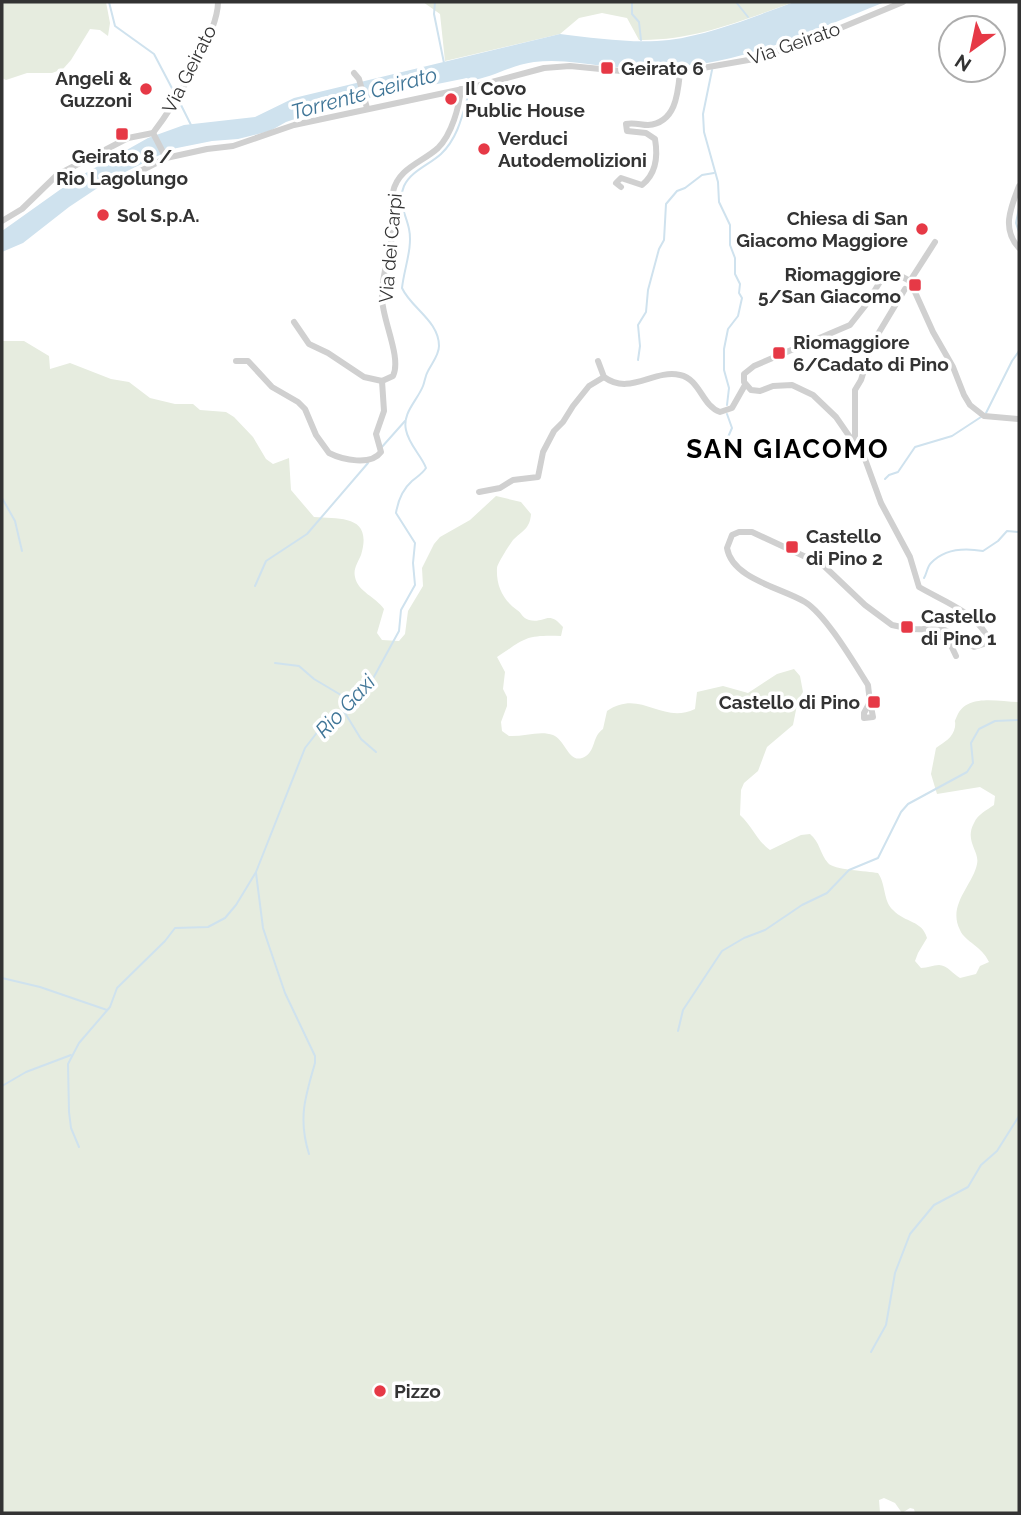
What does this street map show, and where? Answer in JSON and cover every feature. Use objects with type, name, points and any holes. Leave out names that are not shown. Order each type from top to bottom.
[{"type":"street","name":"Via Geirato","points":[[154,134],[205,47],[218,10],[218,2]]},
{"type":"street","name":"Via Geirato","points":[[123,180],[165,156],[233,146],[366,105],[477,86],[554,66],[631,72],[680,72],[771,54],[903,2]]},
{"type":"street","points":[[621,187],[616,183],[621,178],[642,185],[651,176],[656,163],[654,139],[646,133],[627,131],[626,124],[652,124],[670,114],[674,108],[680,72]]},
{"type":"street","points":[[356,76],[366,105]]},
{"type":"street","name":"Via dei Carpi","points":[[236,361],[248,360],[272,387],[298,402],[309,416],[316,435],[330,453],[357,460],[374,459],[381,452],[376,430],[384,411],[382,381],[393,376],[396,367],[382,299],[393,228],[393,193],[406,170],[437,149],[443,141],[459,103],[462,88]]},
{"type":"street","name":"Via Geirato","points":[[154,134],[165,156]]},
{"type":"street","name":"Via Geirato","points":[[2,222],[22,209],[57,175],[128,138],[154,134]]},
{"type":"street","points":[[1019,186],[1009,216],[1010,236],[1019,248]]},
{"type":"street","points":[[911,281],[935,242]]},
{"type":"street","points":[[598,361],[604,377],[626,385],[668,375],[685,376],[695,384],[711,408],[720,412],[732,408],[745,385],[743,376],[751,367],[850,325],[885,275],[898,274],[911,281],[964,396],[974,409],[983,419],[1019,419]]},
{"type":"street","points":[[852,439],[855,437],[855,390],[864,362],[905,289]]},
{"type":"street","points":[[294,322],[309,344],[364,377],[382,381]]},
{"type":"street","points":[[479,492],[499,488],[513,480],[538,477],[543,452],[554,431],[589,386],[604,377]]},
{"type":"street","points":[[745,385],[755,391],[785,384],[797,387],[813,395],[827,407],[865,459],[881,503],[910,557],[919,587],[947,601],[981,627],[987,638],[982,646],[974,647],[945,631],[892,625],[865,605],[823,565],[761,536],[736,533],[730,538],[727,548],[734,564],[814,610],[868,685],[870,702]]},
{"type":"street","points":[[924,629],[953,645],[956,656]]},
{"type":"shaded area","points":[[2,2],[106,2],[110,23],[108,36],[100,30],[90,29],[63,69],[52,73],[27,73],[6,80],[2,78]]},
{"type":"shaded area","points":[[423,2],[794,2],[718,28],[660,39],[639,40],[627,18],[602,13],[579,18],[560,34],[445,61],[440,14]]},
{"type":"shaded area","points":[[2,341],[24,341],[49,356],[50,369],[70,363],[111,379],[129,382],[150,398],[175,404],[193,404],[200,410],[226,412],[253,437],[266,459],[273,464],[289,458],[291,490],[314,517],[344,519],[359,526],[363,532],[364,542],[355,568],[355,577],[363,591],[384,609],[377,633],[382,640],[399,641],[405,634],[408,611],[423,586],[422,568],[440,537],[470,520],[496,496],[521,502],[531,514],[529,523],[513,540],[499,562],[499,587],[508,602],[525,618],[534,621],[550,618],[563,627],[561,636],[526,639],[497,657],[505,672],[503,689],[507,697],[507,706],[501,722],[502,731],[509,736],[543,733],[553,735],[572,756],[580,758],[591,750],[603,729],[607,711],[619,705],[641,704],[661,711],[683,713],[695,709],[697,692],[723,686],[748,693],[777,674],[794,669],[800,676],[803,692],[798,700],[793,725],[767,747],[758,771],[744,783],[741,790],[740,815],[770,850],[801,835],[810,834],[831,865],[878,873],[890,906],[925,932],[927,938],[915,961],[921,968],[942,965],[960,978],[976,974],[980,966],[989,962],[962,934],[957,912],[977,864],[971,829],[978,817],[994,805],[995,796],[980,787],[937,794],[931,774],[936,748],[952,734],[957,716],[968,704],[984,700],[1019,702],[1019,1513],[915,1513],[914,1509],[910,1508],[902,1513],[895,1503],[884,1498],[879,1500],[880,1513],[2,1513]]},
{"type":"water","name":"Torrente Geirato","points":[[794,2],[885,2],[781,43],[727,59],[655,68],[612,67],[560,61],[534,62],[469,81],[467,78],[343,103],[286,122],[270,131],[238,139],[172,149],[111,179],[23,243],[2,252],[2,231],[75,179],[148,138],[184,125],[255,117],[294,98],[560,34],[629,41],[669,40],[717,29]]},
{"type":"waterway","points":[[109,2],[115,26],[154,54],[175,94]]},
{"type":"waterway","points":[[435,2],[434,14],[444,63]]},
{"type":"waterway","points":[[632,2],[632,14],[639,22],[641,40]]},
{"type":"waterway","points":[[736,2],[748,17]]},
{"type":"waterway","points":[[712,70],[703,114],[704,132],[718,182],[719,202],[730,225],[730,245],[742,298],[738,316],[728,329],[724,349],[724,370],[729,388],[727,405]]},
{"type":"waterway","name":"Rio Gaxi","points":[[79,1147],[71,1128],[68,1064],[79,1043],[110,1007],[117,988],[175,928],[208,927],[225,918],[236,905],[256,872],[305,748],[319,730],[340,716],[370,684],[399,631],[401,610],[415,585],[415,543],[396,513],[404,491],[426,468],[412,445],[405,424],[437,356],[439,346],[438,337],[430,322],[402,288],[410,236],[402,192],[411,176],[441,154],[452,140],[460,124],[470,89]]},
{"type":"waterway","points":[[178,99],[191,125]]},
{"type":"waterway","points":[[638,360],[638,325],[646,312],[648,290],[664,240],[666,204],[677,191],[702,175],[714,173]]},
{"type":"waterway","points":[[1019,208],[1016,223],[1019,232]]},
{"type":"waterway","points":[[986,413],[1019,351]]},
{"type":"waterway","points":[[724,446],[732,428],[727,414]]},
{"type":"waterway","points":[[885,479],[898,472],[915,447],[952,436],[981,417]]},
{"type":"waterway","points":[[381,448],[405,421]]},
{"type":"waterway","points":[[255,586],[266,561],[307,534],[368,463]]},
{"type":"waterway","points":[[2,498],[15,521],[22,551]]},
{"type":"waterway","points":[[924,578],[930,565],[943,554],[963,550],[983,551],[1007,531],[1019,532]]},
{"type":"waterway","points":[[275,663],[299,666],[314,679],[346,698],[354,699]]},
{"type":"waterway","points":[[345,713],[361,739],[376,752]]},
{"type":"waterway","points":[[678,1031],[683,1010],[722,951],[765,930],[802,905],[827,893],[849,870],[878,858],[901,812],[908,804],[967,772],[973,763],[971,743],[979,729],[995,721],[1019,720]]},
{"type":"waterway","points":[[256,873],[263,928],[285,993],[315,1056],[303,1119],[309,1154]]},
{"type":"waterway","points":[[2,978],[40,987],[107,1010]]},
{"type":"waterway","points":[[2,1086],[26,1072],[71,1055]]},
{"type":"waterway","points":[[871,1352],[886,1325],[895,1273],[910,1234],[934,1205],[968,1187],[981,1165],[997,1151],[1019,1116]]},
{"type":"place","name":"Geirato 6","points":[[607,68]]},
{"type":"place","name":"Angeli & Guzzoni","points":[[146,89]]},
{"type":"place","name":"Il Covo Public House","points":[[451,99]]},
{"type":"place","name":"Geirato 8 / Rio Lagolungo","points":[[122,134]]},
{"type":"place","name":"Verduci Autodemolizioni","points":[[484,149]]},
{"type":"place","name":"Sol S.p.A.","points":[[103,215]]},
{"type":"place","name":"Chiesa di San Giacomo Maggiore","points":[[922,229]]},
{"type":"place","name":"Riomaggiore 5/San Giacomo","points":[[915,285]]},
{"type":"place","name":"Riomaggiore 6/Cadato di Pino","points":[[779,353]]},
{"type":"place","name":"Castello di Pino 2","points":[[792,547]]},
{"type":"place","name":"Castello di Pino 1","points":[[907,627]]},
{"type":"place","name":"Castello di Pino","points":[[874,702]]},
{"type":"place","name":"Pizzo","points":[[380,1391]]},
{"type":"district","name":"SAN GIACOMO","points":[[788,449]]}]
